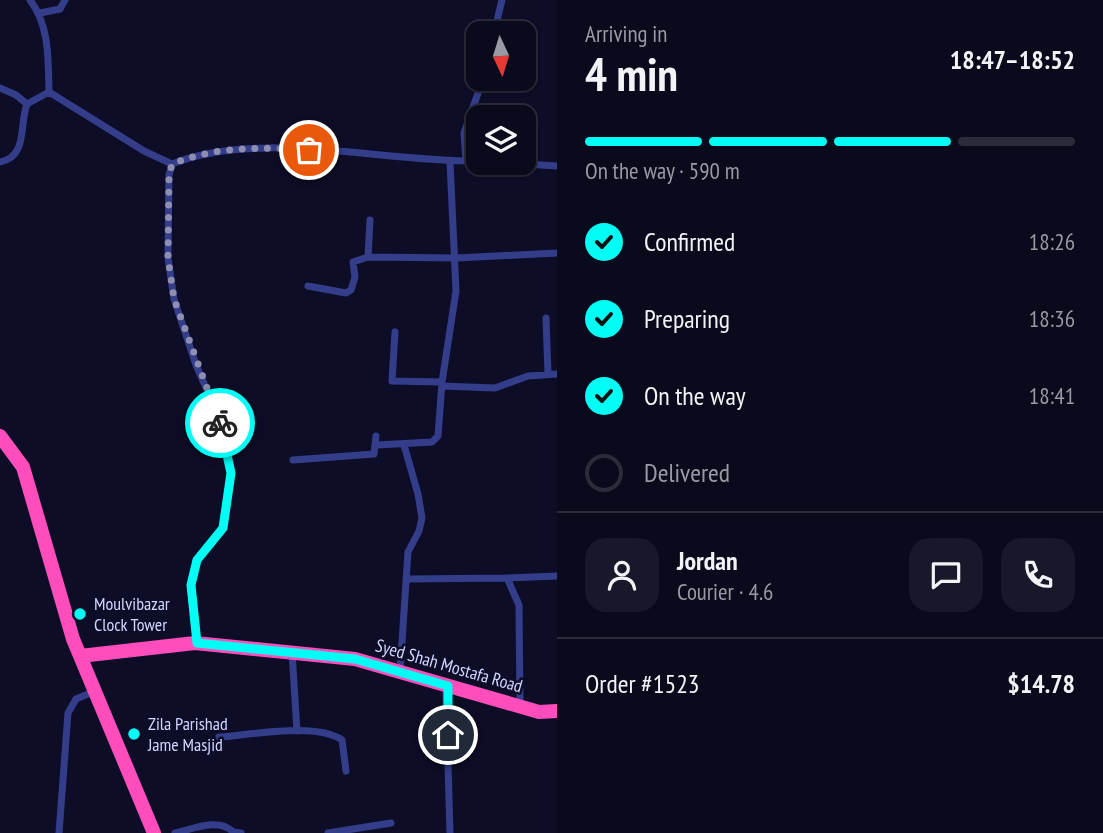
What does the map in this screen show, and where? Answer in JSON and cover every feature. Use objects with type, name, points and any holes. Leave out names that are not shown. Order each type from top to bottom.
[{"type":"highway","points":[[0,436],[23,467],[80,656],[154,833]]},
{"type":"highway","name":"Syed Shah Mostafa Road","points":[[80,656],[197,643],[292,651],[355,659],[539,712],[557,711]]},
{"type":"street","points":[[30,0],[40,13],[48,52],[49,92]]},
{"type":"street","points":[[40,13],[60,9],[65,0]]},
{"type":"street","points":[[497,21],[502,0]]},
{"type":"street","points":[[0,88],[16,95],[27,104]]},
{"type":"street","points":[[27,104],[49,92]]},
{"type":"street","points":[[49,92],[144,151],[172,164],[216,151],[267,147],[450,162],[466,161],[466,127]]},
{"type":"street","points":[[0,162],[13,158],[18,152],[27,104]]},
{"type":"street","points":[[377,445],[436,441],[456,291],[457,258],[450,162]]},
{"type":"street","points":[[172,164],[169,175],[168,258],[174,299],[196,365],[217,413],[231,473],[223,528],[197,560],[191,585],[197,643]]},
{"type":"street","points":[[536,165],[557,166]]},
{"type":"street","points":[[368,257],[370,220]]},
{"type":"street","points":[[308,286],[346,293],[351,290],[355,277],[353,262],[368,257],[457,258],[557,253]]},
{"type":"street","points":[[395,332],[391,380],[495,388],[528,376],[553,374],[546,318]]},
{"type":"street","points":[[292,460],[371,455],[377,452],[376,436]]},
{"type":"street","points":[[400,672],[408,552],[419,531],[422,518],[404,445]]},
{"type":"street","points":[[407,579],[557,576]]},
{"type":"street","points":[[507,578],[519,605],[520,706]]},
{"type":"street","points":[[292,651],[297,731]]},
{"type":"street","points":[[448,686],[446,694],[450,833]]},
{"type":"street","points":[[59,833],[68,713],[76,699],[95,691]]},
{"type":"street","points":[[219,737],[297,731],[323,732],[342,740],[346,771]]},
{"type":"street","points":[[328,833],[391,823]]},
{"type":"street","points":[[175,833],[219,824],[227,825],[233,832],[242,833]]},
{"type":"way so far","points":[[220,423],[196,365],[174,299],[168,258],[169,175],[172,164],[216,151],[267,147],[309,150]]},
{"type":"place","name":"Moulvibazar Clock Tower","points":[[80,614]]},
{"type":"place","name":"Zila Parishad Jame Masjid","points":[[134,734]]},
{"type":"route","points":[[220,423],[231,473],[223,528],[197,560],[191,585],[197,643],[355,659],[448,686],[448,735]]}]
